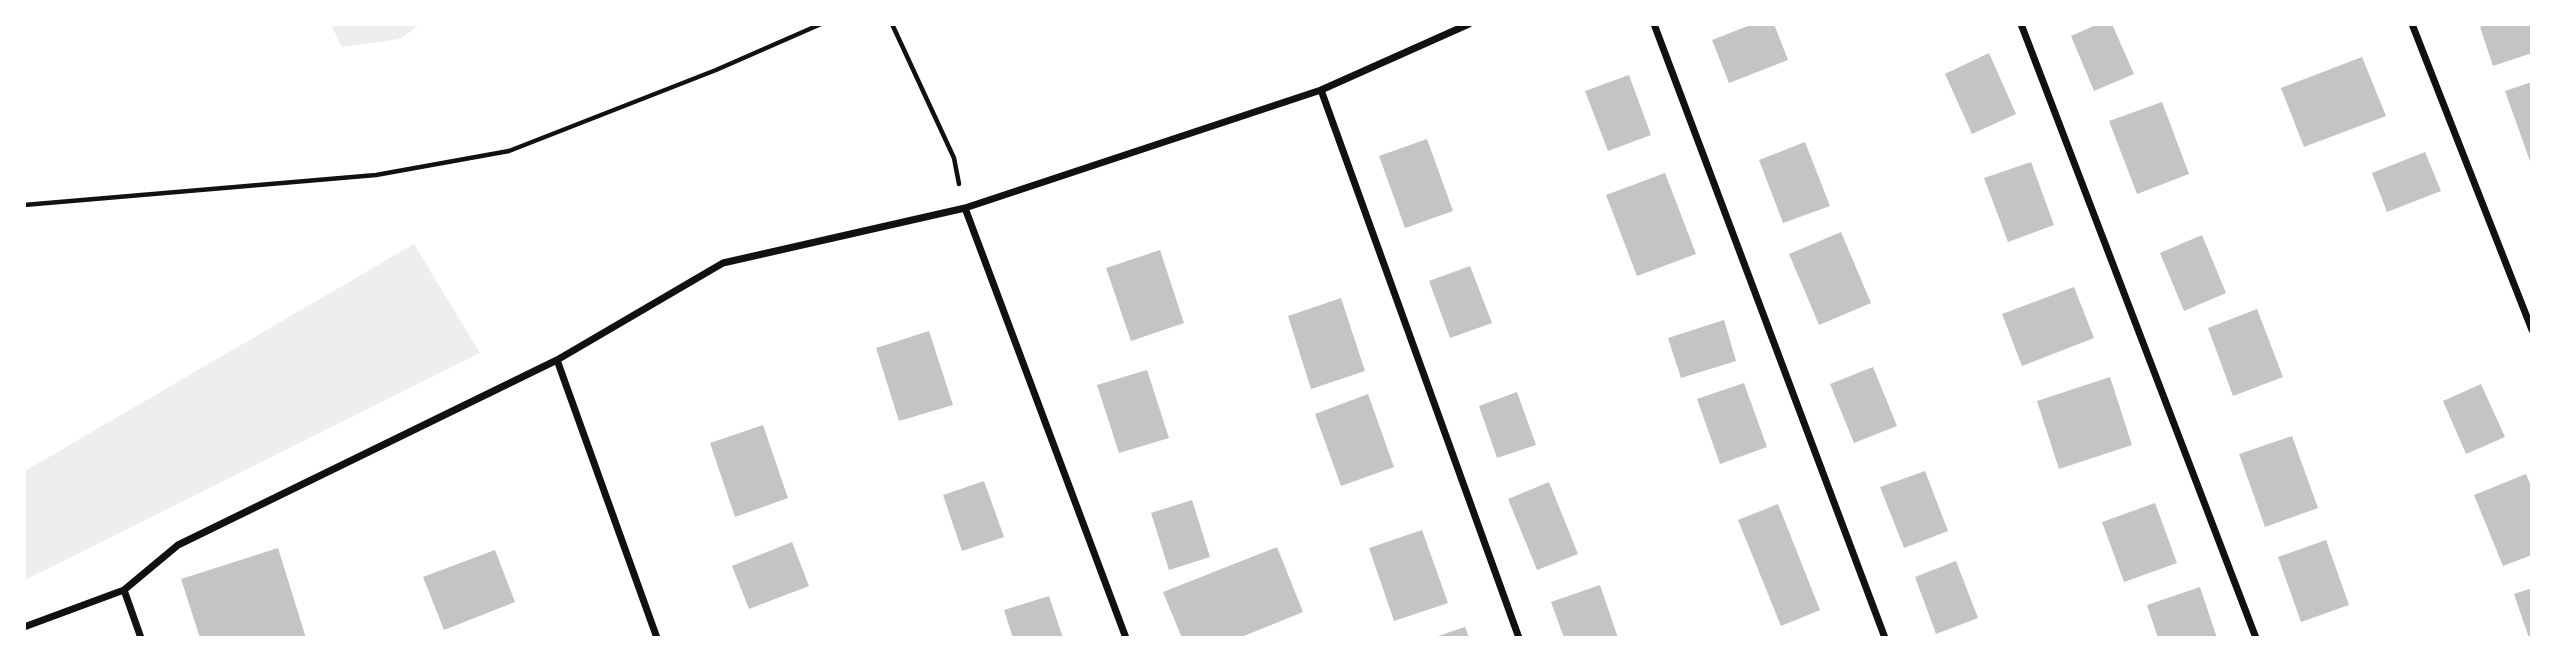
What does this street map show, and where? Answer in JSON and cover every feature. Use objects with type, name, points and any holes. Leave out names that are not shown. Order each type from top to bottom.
[{"type":"street","points":[[24,627],[124,590],[178,545],[557,360],[723,263],[965,208],[1321,90],[1469,24]]},
{"type":"street","points":[[1654,24],[1885,638]]},
{"type":"street","points":[[2021,24],[2256,638]]},
{"type":"street","points":[[2412,24],[2532,330]]},
{"type":"street","points":[[1321,90],[1518,638]]},
{"type":"street","points":[[965,208],[1126,638]]},
{"type":"street","points":[[557,360],[657,638]]},
{"type":"street","points":[[124,590],[141,638]]},
{"type":"path","points":[[24,205],[376,175],[509,151],[716,70],[821,24]]},
{"type":"path","points":[[892,24],[954,158],[965,208]]},
{"type":"shaded area","points":[[331,25],[419,25],[400,39],[342,47]]},
{"type":"shaded area","points":[[414,244],[480,353],[25,580],[25,471]]},
{"type":"building","points":[[1753,24],[1774,24],[1788,60],[1729,83],[1712,40]]},
{"type":"building","points":[[2098,24],[2112,24],[2134,74],[2094,91],[2071,36]]},
{"type":"building","points":[[2487,24],[2532,24],[2532,53],[2493,66],[2480,27]]},
{"type":"building","points":[[1989,53],[2016,114],[1972,134],[1945,74]]},
{"type":"building","points":[[2362,57],[2386,116],[2304,147],[2281,88]]},
{"type":"building","points":[[1629,75],[1651,135],[1608,151],[1585,91]]},
{"type":"building","points":[[2532,82],[2532,164],[2531,164],[2505,91]]},
{"type":"building","points":[[2162,102],[2189,174],[2137,194],[2109,121]]},
{"type":"building","points":[[1427,139],[1453,211],[1405,228],[1379,156]]},
{"type":"building","points":[[1805,142],[1830,206],[1783,223],[1759,160]]},
{"type":"building","points":[[2425,152],[2441,191],[2387,212],[2372,173]]},
{"type":"building","points":[[2031,162],[2054,225],[2008,242],[1984,178]]},
{"type":"building","points":[[1665,173],[1696,254],[1637,276],[1606,195]]},
{"type":"building","points":[[1841,232],[1871,303],[1819,325],[1789,254]]},
{"type":"building","points":[[2202,235],[2226,293],[2184,311],[2160,253]]},
{"type":"building","points":[[1160,250],[1184,323],[1131,341],[1106,268]]},
{"type":"building","points":[[1470,266],[1492,323],[1450,338],[1429,281]]},
{"type":"building","points":[[2074,287],[2094,338],[2022,366],[2002,314]]},
{"type":"building","points":[[1341,298],[1365,371],[1311,389],[1288,316]]},
{"type":"building","points":[[2257,309],[2283,377],[2233,396],[2208,328]]},
{"type":"building","points":[[1724,320],[1736,361],[1681,378],[1668,338]]},
{"type":"building","points":[[929,331],[953,405],[899,421],[876,348]]},
{"type":"building","points":[[1873,367],[1897,426],[1854,443],[1830,384]]},
{"type":"building","points":[[1147,370],[1169,438],[1119,453],[1097,385]]},
{"type":"building","points":[[2110,377],[2132,445],[2059,469],[2037,401]]},
{"type":"building","points":[[1744,383],[1767,447],[1720,464],[1697,399]]},
{"type":"building","points":[[2481,384],[2505,437],[2466,454],[2443,401]]},
{"type":"building","points":[[1517,392],[1536,445],[1497,458],[1479,406]]},
{"type":"building","points":[[1368,394],[1394,467],[1341,486],[1315,414]]},
{"type":"building","points":[[763,425],[788,498],[735,517],[710,443]]},
{"type":"building","points":[[2292,436],[2318,508],[2265,527],[2239,454]]},
{"type":"building","points":[[1925,471],[1948,531],[1904,548],[1880,487]]},
{"type":"building","points":[[2526,474],[2532,488],[2532,555],[2503,566],[2474,495]]},
{"type":"building","points":[[984,481],[1004,537],[962,551],[943,495]]},
{"type":"building","points":[[1549,482],[1578,554],[1537,570],[1508,499]]},
{"type":"building","points":[[1192,500],[1210,557],[1169,570],[1151,513]]},
{"type":"building","points":[[2155,503],[2177,563],[2124,582],[2102,522]]},
{"type":"building","points":[[1778,504],[1820,610],[1781,626],[1738,520]]},
{"type":"building","points":[[1422,530],[1448,603],[1394,621],[1369,548]]},
{"type":"building","points":[[2326,540],[2349,605],[2301,622],[2278,557]]},
{"type":"building","points":[[792,542],[809,586],[749,609],[732,566]]},
{"type":"building","points":[[1277,547],[1303,612],[1239,638],[1182,638],[1163,592]]},
{"type":"building","points":[[278,548],[306,638],[200,638],[181,579]]},
{"type":"building","points":[[495,550],[515,602],[444,630],[423,577]]},
{"type":"building","points":[[1956,561],[1978,618],[1936,634],[1915,577]]},
{"type":"building","points":[[1600,585],[1618,638],[1564,638],[1551,602]]},
{"type":"building","points":[[2200,587],[2217,638],[2158,638],[2147,605]]},
{"type":"building","points":[[2532,588],[2532,638],[2529,638],[2514,594]]},
{"type":"building","points":[[1049,596],[1063,638],[1013,638],[1004,610]]},
{"type":"building","points":[[1465,627],[1469,638],[1435,638],[1435,637]]}]
